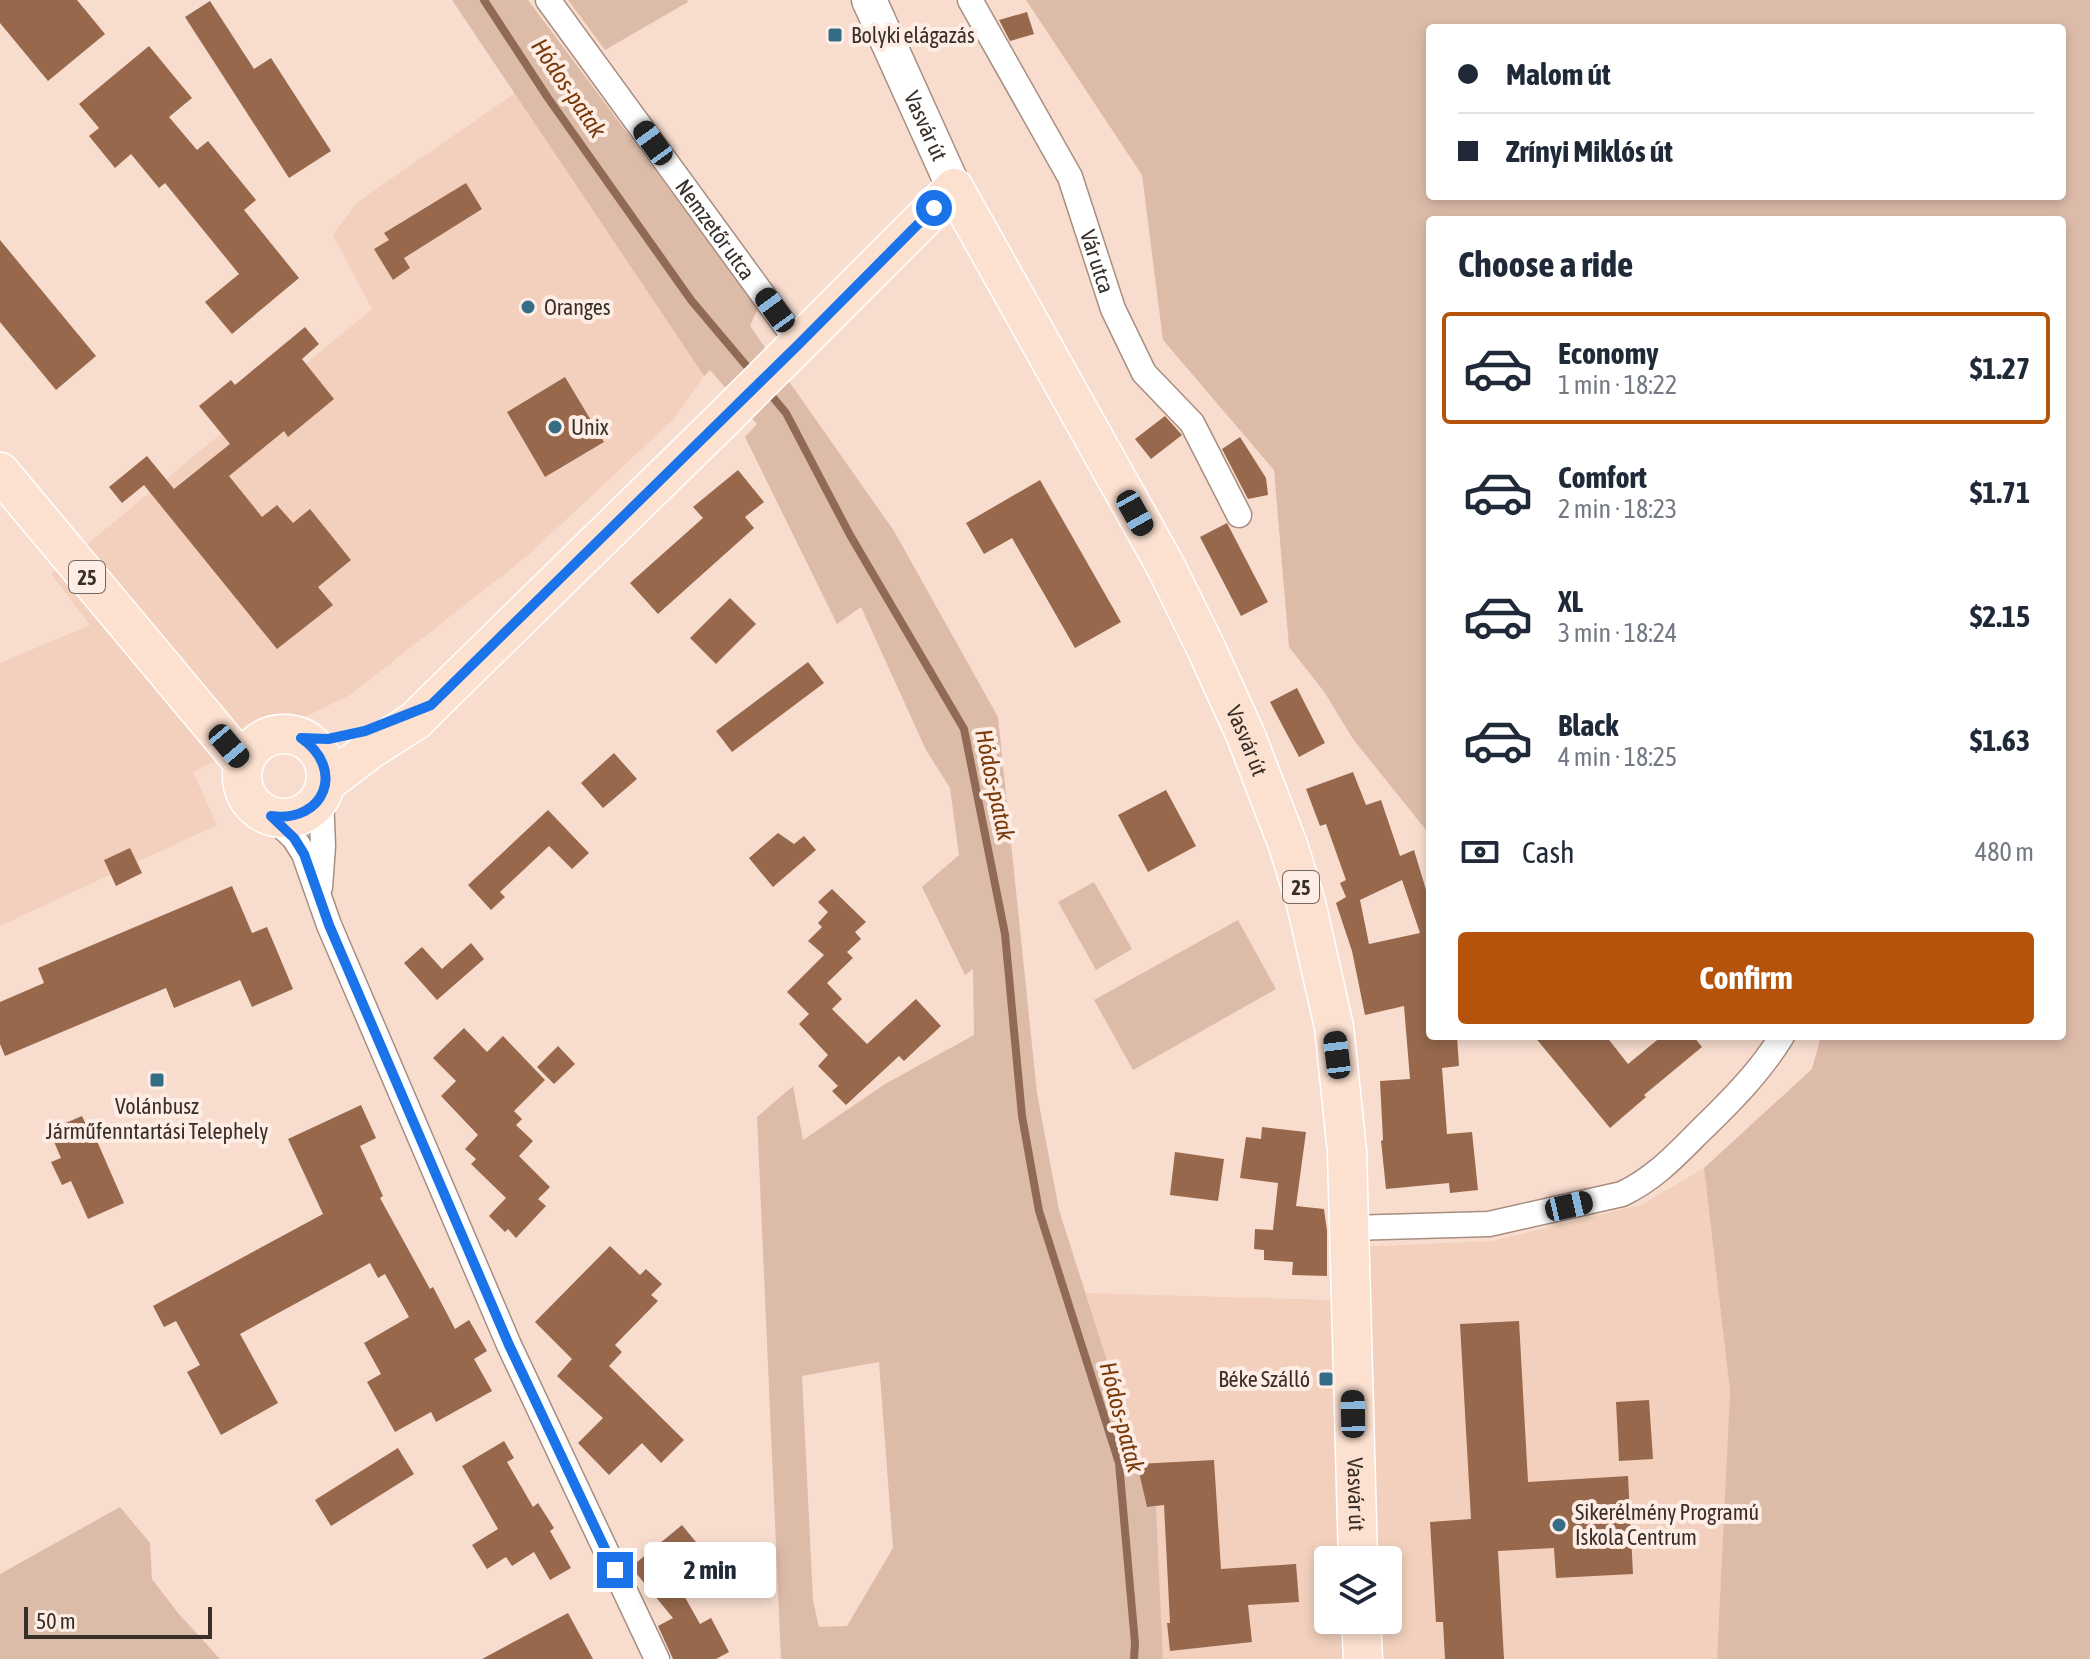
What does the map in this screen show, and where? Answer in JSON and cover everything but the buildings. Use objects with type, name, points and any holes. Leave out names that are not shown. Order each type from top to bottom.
[{"type":"main road","name":"25","points":[[431,705],[365,731],[328,739],[269,737],[249,752],[244,764],[246,794],[253,804],[271,816],[286,818],[300,815],[312,807],[323,790],[371,749],[415,721],[954,188]]},
{"type":"main road","name":"Vasvár út","points":[[954,188],[1165,565],[1206,648],[1246,736],[1288,845],[1306,903],[1334,1027],[1347,1151],[1358,1546]]},
{"type":"main road","name":"25","points":[[896,247],[935,235],[957,237],[976,250],[1004,279]]},
{"type":"main road","name":"25","points":[[0,472],[244,764]]},
{"type":"main road","name":"25","points":[[175,683],[226,718],[291,736]]},
{"type":"main road","points":[[291,736],[313,746],[321,757],[325,770],[323,790]]},
{"type":"main road","points":[[1362,1634],[1363,1659]]},
{"type":"street","name":"Nemzetőr utca","points":[[548,0],[792,351]]},
{"type":"street","name":"Vasvár út","points":[[869,0],[954,188]]},
{"type":"street","name":"Vár utca","points":[[970,0],[1070,177],[1113,309],[1144,373],[1192,423],[1239,515]]},
{"type":"street","points":[[320,898],[323,790]]},
{"type":"street","points":[[271,816],[299,846],[335,939],[509,1345],[657,1659]]},
{"type":"street","points":[[1349,1228],[1489,1224],[1622,1194],[1657,1174],[1729,1102],[1779,1040]]},
{"type":"shaded area","points":[[452,0],[528,0],[758,308],[750,326],[894,531],[998,717],[1037,1093],[1059,1210],[1127,1423],[1147,1507],[1156,1507],[1163,1659],[781,1659],[757,1117],[793,1086],[803,1140],[885,1084],[974,1035],[973,969],[965,975],[922,887],[959,855],[950,788],[926,750],[861,607],[837,624],[745,437],[757,424],[710,370],[704,376]],"holes":[[[879,1362],[893,1548],[847,1626],[819,1627],[813,1600],[802,1376]]]},
{"type":"shaded area","points":[[568,0],[687,0],[688,2],[605,50]]},
{"type":"shaded area","points":[[1026,0],[2090,0],[2090,1659],[1717,1659],[1730,1391],[1704,1168],[1812,1069],[1820,1040],[2066,1040],[2066,216],[1426,216],[1426,830],[1353,739],[1325,693],[1289,647],[1274,470],[1163,340],[1142,175]]},
{"type":"shaded area","points":[[515,93],[704,376],[674,419],[526,557],[350,695],[193,772],[217,825],[0,926],[0,663],[90,625],[51,574],[372,309],[333,235],[356,203]]},
{"type":"shaded area","points":[[1094,882],[1132,949],[1096,970],[1058,902]]},
{"type":"shaded area","points":[[1238,920],[1276,989],[1133,1070],[1094,1000]]},
{"type":"shaded area","name":"Sikerélmény Programú Iskola Centrum","points":[[1704,1168],[1730,1391],[1717,1659],[1163,1659],[1156,1507],[1147,1507],[1127,1423],[1086,1293],[1332,1300],[1333,1248],[1492,1241],[1641,1205]]},
{"type":"shaded area","points":[[120,1507],[150,1543],[152,1579],[220,1659],[0,1659],[0,1574]]},
{"type":"waterway","name":"Hódos-patak","points":[[484,0],[548,98],[691,300],[755,376]]},
{"type":"waterway","name":"Hódos-patak","points":[[766,389],[786,413],[850,535],[964,729],[1005,934],[1022,1116],[1039,1211],[1119,1463],[1134,1659]]},
{"type":"place","name":"Bolyki elágazás","points":[[835,35]]},
{"type":"place","name":"Oranges","points":[[528,307]]},
{"type":"place","name":"Unix","points":[[555,427]]},
{"type":"place","name":"Volánbusz Járműfenntartási Telephely","points":[[157,1080]]},
{"type":"place","name":"Béke Szálló","points":[[1326,1379]]},
{"type":"place","name":"Sikerélmény Programú Iskola Centrum","points":[[1559,1525]]},
{"type":"route","points":[[615,1570],[509,1345],[329,925],[304,854],[294,838],[271,816],[286,818],[300,815],[312,807],[321,795],[325,770],[321,757],[313,746],[301,738],[346,736],[431,705],[934,208]]}]
